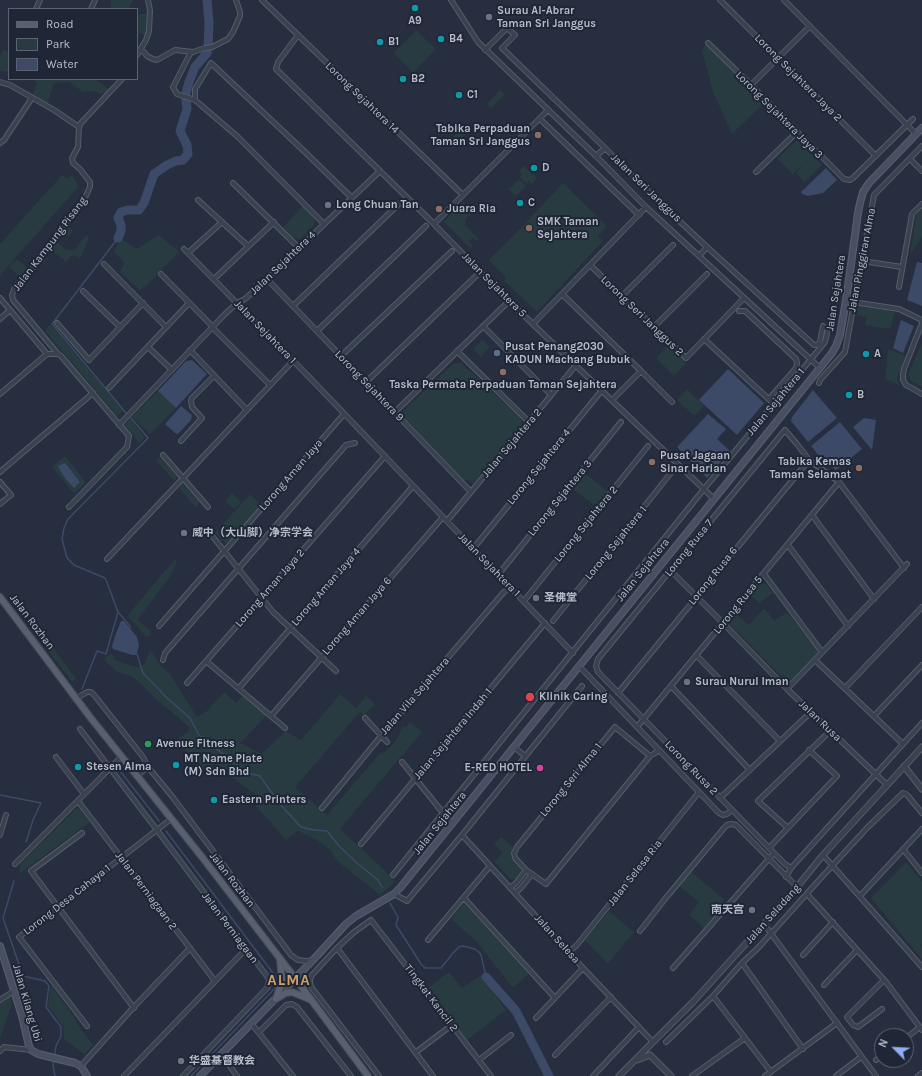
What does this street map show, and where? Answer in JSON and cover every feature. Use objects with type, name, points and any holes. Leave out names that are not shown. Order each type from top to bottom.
[{"type":"main road","name":"Jalan Sejahtera","points":[[295,978],[351,920],[393,895],[820,368],[836,346],[840,335],[858,213],[863,192],[869,183],[922,128]]},
{"type":"main road","name":"Jalan Rozhan","points":[[0,597],[121,757],[280,958],[368,1076]]},
{"type":"main road","name":"Jalan Kilang Ubi","points":[[0,950],[22,1016],[31,1050],[38,1054],[75,1063],[81,1066]]},
{"type":"main road","points":[[276,999],[282,980],[280,958]]},
{"type":"main road","points":[[200,1076],[295,978]]},
{"type":"main road","points":[[276,999],[286,993],[292,992],[310,999]]},
{"type":"main road","points":[[81,1066],[87,1076]]},
{"type":"street","points":[[138,54],[149,31],[150,10],[148,0]]},
{"type":"street","points":[[141,50],[147,56],[157,60],[175,50],[190,52],[212,47],[228,39],[240,16],[236,0]]},
{"type":"street","name":"Lorong Sejahtera 14","points":[[262,0],[463,195]]},
{"type":"street","name":"Jalan Seri Janggus","points":[[451,0],[478,42],[485,50],[596,156],[646,207],[820,368]]},
{"type":"street","name":"Lorong Sejahtera Jaya 2","points":[[720,0],[876,156]]},
{"type":"street","points":[[784,0],[916,134]]},
{"type":"street","points":[[751,85],[810,26]]},
{"type":"street","name":"Jalan Seri Janggus","points":[[485,50],[507,28],[515,35],[502,48],[707,247],[814,345],[817,345],[820,342],[823,326],[828,329]]},
{"type":"street","name":"Jalan Sejahtera 5","points":[[298,35],[278,62],[276,68],[434,224],[509,301],[714,499]]},
{"type":"street","name":"Lorong Sejahtera Jaya 3","points":[[708,43],[844,179],[850,180],[853,178],[876,156]]},
{"type":"street","points":[[190,52],[173,87],[177,94],[195,100],[238,137],[324,224]]},
{"type":"street","points":[[195,100],[195,89],[211,63],[352,198]]},
{"type":"street","points":[[0,82],[10,85],[54,110],[79,127],[121,80]]},
{"type":"street","points":[[0,143],[4,140],[30,101],[31,97]]},
{"type":"street","points":[[434,224],[548,110]]},
{"type":"street","points":[[540,119],[639,215]]},
{"type":"street","points":[[876,156],[913,119]]},
{"type":"street","name":"Jalan Kampung Pisang","points":[[58,354],[13,300],[12,295],[15,287],[33,268],[40,256],[83,202],[90,187],[90,182],[87,177],[73,163],[72,158],[78,148],[79,127]]},
{"type":"street","points":[[756,172],[797,132]]},
{"type":"street","name":"Jalan Pinggiran Alma","points":[[819,383],[845,352],[874,194],[922,146]]},
{"type":"street","points":[[596,156],[604,148]]},
{"type":"street","points":[[910,159],[922,171]]},
{"type":"street","name":"Jalan Sejahtera 4","points":[[119,425],[172,370],[211,325],[267,279],[380,171]]},
{"type":"street","points":[[233,183],[299,248]]},
{"type":"street","points":[[198,200],[248,246]]},
{"type":"street","points":[[293,306],[401,202]]},
{"type":"street","points":[[899,287],[912,214],[922,204]]},
{"type":"street","points":[[533,324],[646,207]]},
{"type":"street","points":[[188,254],[222,222]]},
{"type":"street","points":[[214,280],[274,222]]},
{"type":"street","points":[[317,331],[426,226]]},
{"type":"street","points":[[622,296],[673,245]]},
{"type":"street","points":[[699,256],[707,247]]},
{"type":"street","name":"Jalan Sejahtera 1","points":[[184,249],[294,361],[573,653],[704,489],[811,360],[825,342],[828,329]]},
{"type":"street","points":[[341,356],[452,251]]},
{"type":"street","points":[[862,260],[902,267]]},
{"type":"street","points":[[104,264],[166,327]]},
{"type":"street","name":"Lorong Seri Janggus 2","points":[[590,265],[686,358],[744,298]]},
{"type":"street","points":[[161,274],[270,386]]},
{"type":"street","points":[[654,327],[707,274]]},
{"type":"street","points":[[366,382],[477,276]]},
{"type":"street","name":"Lorong Sejahtera 9","points":[[267,279],[471,492]]},
{"type":"street","points":[[83,291],[120,327]]},
{"type":"street","points":[[562,294],[672,402]]},
{"type":"street","points":[[0,298],[47,354]]},
{"type":"street","points":[[846,300],[899,309],[922,321],[903,374],[903,380],[906,385],[922,394]]},
{"type":"street","points":[[395,412],[509,301]]},
{"type":"street","points":[[57,323],[89,360],[143,303]]},
{"type":"street","points":[[109,388],[189,303]]},
{"type":"street","points":[[0,319],[10,310]]},
{"type":"street","points":[[739,311],[745,311],[796,359],[796,368],[769,399]]},
{"type":"street","points":[[483,326],[551,395]]},
{"type":"street","points":[[771,336],[778,329]]},
{"type":"street","points":[[704,339],[774,404]]},
{"type":"street","points":[[148,347],[172,370]]},
{"type":"street","points":[[190,350],[247,410]]},
{"type":"street","points":[[457,351],[529,422]]},
{"type":"street","points":[[0,394],[47,354],[58,354],[62,356],[129,436],[127,447],[68,507]]},
{"type":"street","points":[[107,559],[294,361]]},
{"type":"street","name":"Jalan Sejahtera 2","points":[[447,521],[576,365]]},
{"type":"street","points":[[612,400],[641,371]]},
{"type":"street","points":[[181,441],[202,418],[192,407],[192,398],[214,376]]},
{"type":"street","name":"Lorong Sejahtera 4","points":[[477,544],[602,390]]},
{"type":"street","points":[[0,472],[93,393]]},
{"type":"street","name":"Lorong Aman Jaya","points":[[159,626],[344,414]]},
{"type":"street","name":"Lorong Sejahtera 3","points":[[498,575],[622,422]]},
{"type":"street","name":"Lorong Rusa 7","points":[[596,666],[598,659],[785,430],[809,460]]},
{"type":"street","points":[[163,660],[165,653],[346,445],[355,443]]},
{"type":"street","name":"Lorong Sejahtera 2","points":[[524,601],[648,446]]},
{"type":"street","points":[[163,455],[208,507]]},
{"type":"street","name":"Lorong Aman Jaya 2","points":[[187,683],[385,456]]},
{"type":"street","points":[[809,460],[839,482],[904,568]]},
{"type":"street","name":"Lorong Rusa 6","points":[[618,693],[809,460]]},
{"type":"street","name":"Lorong Sejahtera 1","points":[[553,621],[678,464]]},
{"type":"street","points":[[0,482],[11,495],[0,504]]},
{"type":"street","name":"Lorong Rusa 5","points":[[637,727],[839,482]]},
{"type":"street","name":"Lorong Aman Jaya 4","points":[[239,688],[413,486]]},
{"type":"street","points":[[812,515],[874,599]]},
{"type":"street","name":"Lorong Aman Jaya 6","points":[[271,716],[443,516]]},
{"type":"street","points":[[213,537],[273,612],[336,671]]},
{"type":"street","points":[[788,545],[848,626]]},
{"type":"street","points":[[787,689],[907,564]]},
{"type":"street","name":"Jalan Rusa","points":[[671,571],[724,623],[810,712],[887,785]]},
{"type":"street","points":[[764,574],[822,652]]},
{"type":"street","name":"Jalan Vila Sejahtera","points":[[322,808],[381,736],[503,593],[510,587]]},
{"type":"street","points":[[845,688],[922,607]]},
{"type":"street","name":"Jalan Sejahtera Indah 1","points":[[361,844],[545,623]]},
{"type":"street","points":[[394,875],[573,653]]},
{"type":"street","points":[[696,656],[780,741]]},
{"type":"street","points":[[815,660],[903,744]]},
{"type":"street","points":[[206,661],[285,728]]},
{"type":"street","points":[[874,716],[922,665]]},
{"type":"street","points":[[579,666],[719,812],[723,815],[732,810]]},
{"type":"street","name":"Lorong Rusa 2","points":[[596,666],[598,672],[618,693],[741,820],[785,864],[791,868]]},
{"type":"street","points":[[393,895],[407,901],[582,686]]},
{"type":"street","points":[[671,686],[750,770]]},
{"type":"street","name":"Jalan Rozhan","points":[[77,698],[87,692],[91,692],[96,696],[291,955],[298,960],[313,960]]},
{"type":"street","points":[[720,798],[810,712]]},
{"type":"street","points":[[365,718],[387,742]]},
{"type":"street","points":[[875,774],[922,723]]},
{"type":"street","name":"Lorong Seri Alma 1","points":[[526,870],[515,858],[514,852],[517,847],[615,727],[650,756]]},
{"type":"street","name":"Jalan Perniagaan","points":[[80,730],[269,979],[268,987],[184,1076]]},
{"type":"street","points":[[788,828],[758,801],[830,731]]},
{"type":"street","points":[[514,747],[525,756]]},
{"type":"street","name":"Jalan Seladang","points":[[619,1076],[693,1002],[797,887],[823,855],[922,747]]},
{"type":"street","points":[[510,888],[526,870],[546,884],[650,756],[659,750]]},
{"type":"street","points":[[769,848],[837,776],[809,750]]},
{"type":"street","points":[[15,864],[121,757]]},
{"type":"street","points":[[56,758],[84,794]]},
{"type":"street","points":[[402,762],[452,824]]},
{"type":"street","points":[[904,766],[922,789]]},
{"type":"street","points":[[137,776],[148,767]]},
{"type":"street","name":"Jalan Seladang","points":[[786,877],[791,868],[875,774]]},
{"type":"street","name":"Jalan Selesa Ria","points":[[570,952],[699,792]]},
{"type":"street","name":"Jalan Seladang","points":[[666,1042],[713,996],[867,828],[902,793],[908,796],[922,813]]},
{"type":"street","name":"Jalan Perniagaan 2","points":[[78,801],[215,982]]},
{"type":"street","points":[[0,835],[6,815]]},
{"type":"street","name":"Lorong Desa Cahaya 1","points":[[87,1026],[19,937],[171,819]]},
{"type":"street","points":[[736,825],[741,820]]},
{"type":"street","points":[[640,931],[727,825],[736,825],[797,887]]},
{"type":"street","points":[[860,896],[922,829]]},
{"type":"street","points":[[82,833],[31,871],[134,1008]]},
{"type":"street","name":"Jalan Selesa","points":[[462,835],[653,1042]]},
{"type":"street","points":[[903,849],[922,873]]},
{"type":"street","points":[[673,968],[774,853]]},
{"type":"street","points":[[823,855],[922,967]]},
{"type":"street","points":[[428,940],[490,866]]},
{"type":"street","points":[[515,893],[532,874]]},
{"type":"street","points":[[807,894],[884,980],[921,1028]]},
{"type":"street","points":[[464,898],[555,998]]},
{"type":"street","name":"Tingkat Kancil 2","points":[[337,948],[353,933],[371,920],[491,1076]]},
{"type":"street","points":[[803,955],[833,922]]},
{"type":"street","points":[[764,924],[876,1076]]},
{"type":"street","points":[[81,1066],[190,948]]},
{"type":"street","points":[[379,1076],[310,984],[312,975],[337,948],[433,1076]]},
{"type":"street","points":[[124,1076],[246,949]]},
{"type":"street","points":[[824,985],[858,950]]},
{"type":"street","points":[[742,963],[803,1049]]},
{"type":"street","points":[[536,1018],[584,968]]},
{"type":"street","points":[[882,1009],[858,1027],[853,1026],[847,1017],[884,980]]},
{"type":"street","points":[[0,1000],[14,991]]},
{"type":"street","points":[[713,996],[770,1072]]},
{"type":"street","points":[[555,1056],[611,997]]},
{"type":"street","points":[[258,1032],[286,1005],[292,1004],[297,1007],[351,1076]]},
{"type":"street","points":[[251,1023],[293,1076]]},
{"type":"street","points":[[765,1076],[837,1023]]},
{"type":"street","points":[[416,1052],[452,1025]]},
{"type":"street","points":[[593,1076],[639,1027]]},
{"type":"street","points":[[479,1060],[511,1035]]},
{"type":"street","points":[[636,1060],[650,1055],[659,1036]]},
{"type":"street","points":[[692,1076],[745,1038]]},
{"type":"street","points":[[0,1051],[4,1047],[31,1050]]},
{"type":"street","points":[[650,1055],[671,1076]]},
{"type":"street","points":[[836,1076],[861,1057]]},
{"type":"street","points":[[229,1065],[237,1076]]},
{"type":"street","points":[[918,1076],[922,1073]]},
{"type":"green space","points":[[111,0],[133,0],[129,8],[111,8]]},
{"type":"green space","points":[[147,13],[148,26],[145,35],[140,33],[138,37],[138,15]]},
{"type":"green space","points":[[416,30],[436,49],[413,73],[394,53]]},
{"type":"green space","points":[[705,44],[764,103],[732,134],[713,92],[702,51]]},
{"type":"green space","points":[[3,50],[8,52],[8,72],[0,71],[0,56]]},
{"type":"green space","points":[[34,80],[96,80],[109,89],[104,94],[92,91],[83,92],[69,82],[54,83],[48,103],[32,96],[37,82]]},
{"type":"green space","points":[[500,90],[505,94],[491,108],[487,103]]},
{"type":"green space","points":[[467,123],[472,128],[453,147],[448,142]]},
{"type":"green space","points":[[798,139],[813,154],[812,156],[822,165],[805,182],[796,173],[804,164],[793,174],[777,159]]},
{"type":"green space","points":[[524,166],[537,178],[532,184],[529,181],[527,184],[520,177],[522,174],[519,171]]},
{"type":"green space","points":[[62,175],[67,178],[72,175],[79,186],[18,255],[0,278],[0,244]]},
{"type":"green space","points":[[519,179],[526,186],[516,196],[509,189]]},
{"type":"green space","points":[[563,183],[607,226],[598,236],[603,241],[537,312],[504,281],[506,278],[489,260]]},
{"type":"green space","points":[[463,202],[473,212],[465,220],[465,225],[479,239],[477,241],[472,238],[469,241],[473,245],[470,248],[444,222]]},
{"type":"green space","points":[[304,205],[315,218],[314,225],[301,239],[293,238],[283,227]]},
{"type":"green space","points":[[922,209],[922,237],[910,255],[916,215]]},
{"type":"green space","points":[[67,226],[73,230],[68,237],[64,233],[57,242],[65,249],[74,250],[86,235],[89,237],[82,255],[79,259],[76,256],[71,256],[66,262],[51,250],[45,257],[47,259],[44,263],[41,262],[43,256]]},
{"type":"green space","points":[[159,235],[179,252],[147,285],[140,290],[120,272],[125,263],[113,251],[122,239],[136,249]]},
{"type":"green space","points":[[17,259],[28,269],[20,277],[9,267]]},
{"type":"green space","points":[[859,306],[895,312],[890,329],[865,325],[867,317],[857,315]]},
{"type":"green space","points":[[50,324],[123,411],[117,416],[45,331]]},
{"type":"green space","points":[[482,340],[490,347],[481,357],[473,349]]},
{"type":"green space","points":[[922,343],[922,387],[911,381],[908,374]]},
{"type":"green space","points":[[668,345],[686,363],[674,376],[656,358]]},
{"type":"green space","points":[[888,349],[906,356],[897,378],[899,385],[885,379]]},
{"type":"green space","points":[[454,363],[461,363],[521,418],[522,426],[473,484],[467,479],[464,481],[403,416],[403,411]]},
{"type":"green space","points":[[687,389],[704,406],[694,416],[677,400]]},
{"type":"green space","points":[[158,391],[176,408],[150,434],[132,417]]},
{"type":"green space","points":[[130,419],[145,437],[139,443],[124,425]]},
{"type":"green space","points":[[65,456],[86,482],[74,494],[52,467]]},
{"type":"green space","points":[[160,457],[177,476],[176,480],[174,480],[156,461]]},
{"type":"green space","points":[[585,473],[608,492],[596,507],[572,488]]},
{"type":"green space","points":[[179,485],[184,485],[200,503],[196,508],[180,489]]},
{"type":"green space","points":[[232,493],[241,502],[234,509],[225,501]]},
{"type":"green space","points":[[250,494],[261,505],[226,544],[215,533]]},
{"type":"green space","points":[[175,559],[177,562],[169,578],[137,620],[150,630],[150,635],[147,637],[127,616]]},
{"type":"green space","points":[[761,583],[766,584],[773,593],[759,603],[751,595]]},
{"type":"green space","points":[[764,608],[774,621],[787,612],[820,652],[788,683],[729,623],[736,615],[749,625]]},
{"type":"green space","points":[[40,631],[76,678],[72,682],[36,635]]},
{"type":"green space","points":[[150,650],[162,667],[170,674],[197,717],[206,712],[224,692],[236,703],[244,695],[267,715],[240,743],[261,754],[286,731],[301,740],[340,694],[356,708],[366,696],[375,704],[364,716],[360,712],[295,787],[327,815],[380,753],[385,752],[397,739],[403,726],[405,728],[410,722],[422,732],[340,829],[393,878],[394,883],[380,895],[335,859],[331,851],[317,840],[298,831],[286,840],[256,806],[261,799],[214,764],[205,771],[176,740],[189,731],[189,727],[156,699],[138,681],[129,675],[117,672],[106,662],[104,658],[110,654],[115,656],[114,659],[138,667],[144,665]]},
{"type":"green space","points":[[78,807],[90,822],[19,874],[20,864]]},
{"type":"green space","points":[[501,837],[513,847],[511,853],[512,858],[520,868],[521,872],[517,878],[511,880],[495,862],[503,852],[494,845]]},
{"type":"green space","points":[[906,862],[922,881],[922,959],[871,898]]},
{"type":"green space","points":[[690,871],[724,899],[726,904],[704,928],[689,915],[699,902],[678,885]]},
{"type":"green space","points":[[464,903],[529,974],[513,988],[476,941],[451,919]]},
{"type":"green space","points":[[609,911],[634,932],[608,964],[585,940]]},
{"type":"green space","points":[[449,972],[462,988],[481,975],[506,1010],[467,1040],[428,988]]},
{"type":"green space","points":[[51,985],[93,1045],[84,1054],[64,1039],[63,1026],[48,1006]]},
{"type":"green space","points":[[11,997],[12,1004],[0,1038],[0,1004]]},
{"type":"water","points":[[826,168],[837,180],[823,193],[808,196],[802,194],[801,192]]},
{"type":"water","points":[[917,262],[922,263],[922,306],[907,300]]},
{"type":"water","points":[[901,320],[914,326],[903,353],[893,348]]},
{"type":"water","points":[[192,360],[207,374],[176,408],[158,391],[186,361]]},
{"type":"water","points":[[728,369],[764,403],[737,435],[699,400]]},
{"type":"water","points":[[813,390],[837,418],[808,442],[791,421],[792,417]]},
{"type":"water","points":[[181,406],[192,415],[191,420],[178,434],[165,424]]},
{"type":"water","points":[[708,414],[726,429],[717,439],[730,451],[707,478],[677,447]]},
{"type":"water","points":[[864,418],[876,420],[872,450],[853,427]]},
{"type":"water","points":[[840,422],[862,449],[836,470],[820,457],[811,446]]},
{"type":"water","points":[[65,463],[80,482],[74,488],[65,478],[58,466]]},
{"type":"water","points":[[121,621],[124,621],[137,637],[139,646],[136,655],[113,649],[112,646]]},
{"type":"waterway","points":[[118,238],[121,231],[121,225],[118,218],[121,212],[128,210],[139,210],[144,203],[154,174],[167,165],[183,160],[188,154],[187,145],[180,131],[187,109],[186,93],[189,82],[195,67],[207,53],[208,49],[209,23],[207,0]]},
{"type":"waterway","points":[[118,238],[52,324],[126,413]]},
{"type":"waterway","points":[[82,689],[97,651],[106,654],[118,612],[105,578],[74,565],[67,558],[62,539],[64,528],[68,519],[148,438],[131,418]]},
{"type":"waterway","points":[[118,612],[130,626],[129,629]]},
{"type":"waterway","points":[[136,651],[143,673],[167,698],[190,718],[199,735],[236,764],[251,774],[260,776],[279,803],[301,827],[327,831],[340,847],[378,880],[382,887]]},
{"type":"waterway","points":[[117,767],[159,821]]},
{"type":"waterway","points":[[0,795],[41,803],[33,820],[26,842]]},
{"type":"waterway","points":[[166,831],[276,977],[276,987],[191,1076]]},
{"type":"waterway","points":[[14,881],[3,918],[23,976],[45,981],[49,986],[46,1007],[61,1027],[61,1036],[56,1046],[53,1065],[55,1076]]},
{"type":"waterway","points":[[390,903],[398,917],[396,925],[425,968],[441,968],[453,953],[459,947],[463,946],[475,949],[479,952],[486,977]]},
{"type":"waterway","points":[[486,977],[516,1011],[549,1076]]},
{"type":"place","name":"A9","points":[[415,8]]},
{"type":"place","name":"Surau Al-Abrar Taman Sri Janggus","points":[[489,17]]},
{"type":"place","name":"B4","points":[[441,39]]},
{"type":"place","name":"B1","points":[[380,42]]},
{"type":"place","name":"B2","points":[[403,79]]},
{"type":"place","name":"C1","points":[[459,95]]},
{"type":"place","name":"Tabika Perpaduan Taman Sri Janggus","points":[[538,135]]},
{"type":"place","name":"D","points":[[534,168]]},
{"type":"place","name":"C","points":[[520,203]]},
{"type":"place","name":"Long Chuan Tan","points":[[328,205]]},
{"type":"place","name":"Juara Ria","points":[[439,209]]},
{"type":"place","name":"SMK Taman Sejahtera","points":[[529,228]]},
{"type":"place","name":"Pusat Penang2030 KADUN Machang Bubuk","points":[[497,353]]},
{"type":"place","name":"A","points":[[866,354]]},
{"type":"place","name":"Taska Permata Perpaduan Taman Sejahtera","points":[[503,372]]},
{"type":"place","name":"B","points":[[849,395]]},
{"type":"place","name":"Pusat Jagaan Sinar Harian","points":[[652,462]]},
{"type":"place","name":"Tabika Kemas Taman Selamat","points":[[859,468]]},
{"type":"place","name":"威中（大山脚）净宗学会","points":[[184,533]]},
{"type":"place","name":"圣佛堂","points":[[536,598]]},
{"type":"place","name":"Surau Nurul Iman","points":[[687,682]]},
{"type":"place","name":"Klinik Caring","points":[[530,697]]},
{"type":"place","name":"Avenue Fitness","points":[[148,744]]},
{"type":"place","name":"MT Name Plate (M) Sdn Bhd","points":[[176,765]]},
{"type":"place","name":"Stesen Alma","points":[[78,767]]},
{"type":"place","name":"E-RED HOTEL","points":[[540,768]]},
{"type":"place","name":"Eastern Printers","points":[[214,800]]},
{"type":"place","name":"南天宫","points":[[752,910]]},
{"type":"place","name":"华盛基督教会","points":[[181,1061]]},
{"type":"district","name":"ALMA","points":[[289,981]]}]
